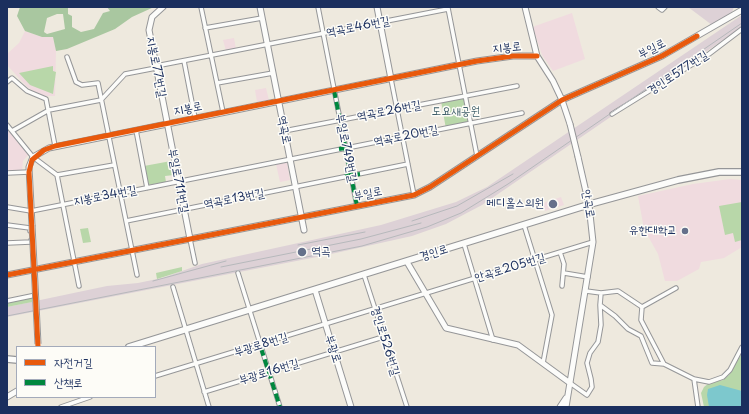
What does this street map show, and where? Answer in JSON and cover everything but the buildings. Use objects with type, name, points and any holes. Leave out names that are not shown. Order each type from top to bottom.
[{"type":"main road","name":"경인로","points":[[132,346],[589,205],[678,180],[712,173],[742,172]]},
{"type":"street","name":"지봉로77번길","points":[[163,7],[152,17],[149,26],[167,123]]},
{"type":"street","points":[[202,7],[223,112]]},
{"type":"street","name":"역곡로","points":[[260,7],[304,230]]},
{"type":"street","name":"부일로749번길","points":[[318,7],[357,206]]},
{"type":"street","points":[[377,7],[396,110],[414,195]]},
{"type":"street","name":"안곡로","points":[[525,7],[536,56],[553,81],[562,100],[570,124],[589,205],[593,242],[568,395],[560,407]]},
{"type":"street","points":[[658,7],[662,10],[664,7]]},
{"type":"street","points":[[448,8],[477,156]]},
{"type":"street","name":"역곡로46번길","points":[[101,100],[126,74],[448,8]]},
{"type":"street","name":"부일로","points":[[7,275],[414,195],[430,187],[562,100],[662,56],[742,10]]},
{"type":"street","points":[[205,28],[262,18]]},
{"type":"street","name":"경인로577번길","points":[[612,114],[709,54],[742,29]]},
{"type":"street","name":"지봉로","points":[[33,157],[44,150],[55,146],[167,123],[459,65],[513,56],[536,56]]},
{"type":"street","points":[[67,57],[76,82],[82,85],[98,83],[119,193],[137,275]]},
{"type":"street","points":[[184,61],[195,118]]},
{"type":"street","points":[[217,83],[273,73]]},
{"type":"street","points":[[7,82],[12,78],[27,91],[46,99],[55,146]]},
{"type":"street","name":"역곡로26번길","points":[[284,131],[517,86]]},
{"type":"street","points":[[12,131],[49,110],[101,100]]},
{"type":"street","name":"역곡로20번길","points":[[290,159],[522,113]]},
{"type":"street","name":"부일로711번길","points":[[167,123],[190,239]]},
{"type":"street","points":[[7,125],[33,157],[57,175],[79,286]]},
{"type":"street","points":[[136,130],[147,188]]},
{"type":"street","points":[[7,243],[31,242],[29,172],[30,163],[33,157]]},
{"type":"street","name":"지봉로34번길","points":[[31,211],[290,159]]},
{"type":"street","points":[[57,175],[114,164]]},
{"type":"street","name":"역곡로13번길","points":[[126,221],[408,164]]},
{"type":"street","points":[[7,173],[29,172]]},
{"type":"street","points":[[7,207],[31,211]]},
{"type":"street","points":[[524,225],[552,315],[543,363]]},
{"type":"street","points":[[7,226],[31,226]]},
{"type":"street","points":[[31,226],[38,346]]},
{"type":"street","points":[[190,239],[195,263]]},
{"type":"street","name":"안곡로205번길","points":[[375,309],[593,242]]},
{"type":"street","points":[[464,244],[493,340]]},
{"type":"street","points":[[560,252],[564,264],[562,286]]},
{"type":"street","points":[[406,262],[446,328],[518,345],[587,395],[592,387],[587,363],[590,353],[598,342],[601,293]]},
{"type":"street","points":[[238,273],[279,405]]},
{"type":"street","points":[[564,273],[588,277]]},
{"type":"street","name":"경인로526번길","points":[[364,275],[407,407]]},
{"type":"street","points":[[172,287],[209,407]]},
{"type":"street","points":[[642,307],[676,288]]},
{"type":"street","name":"부광로","points":[[315,290],[352,407]]},
{"type":"street","points":[[586,291],[601,293],[618,291],[642,307]]},
{"type":"street","points":[[7,301],[36,295]]},
{"type":"street","points":[[600,304],[628,329],[641,336],[652,363],[664,364],[703,382],[716,380],[727,375],[742,347]]},
{"type":"street","points":[[642,307],[641,320],[664,364]]},
{"type":"street","name":"부광로8번길","points":[[156,376],[375,309]]},
{"type":"street","name":"부광로16번길","points":[[204,392],[384,337]]},
{"type":"street","points":[[694,379],[698,407]]},
{"type":"street","points":[[7,396],[16,392]]},
{"type":"street","points":[[566,407],[568,395]]},
{"type":"street","points":[[61,407],[87,398]]},
{"type":"shaded area","points":[[688,7],[734,7],[732,12],[712,25]]},
{"type":"shaded area","points":[[572,13],[585,59],[553,71],[542,55],[533,28]]},
{"type":"shaded area","points":[[742,15],[742,27],[482,205],[446,224],[412,236],[322,256],[7,317],[7,307],[107,286],[138,283],[162,278],[202,264],[381,225],[456,202],[487,187]]},
{"type":"shaded area","points":[[25,31],[42,37],[53,37],[56,51],[55,96],[42,96],[27,87],[7,65],[7,54],[19,43]]},
{"type":"shaded area","points":[[234,38],[236,49],[226,51],[223,40]]},
{"type":"shaded area","points":[[266,88],[269,100],[257,102],[255,90]]},
{"type":"shaded area","points":[[337,93],[348,145],[351,145],[352,149],[348,150],[353,173],[349,176],[344,150],[339,151],[338,148],[343,147],[333,94]]},
{"type":"shaded area","points":[[7,128],[29,154],[23,161],[22,171],[7,172]]},
{"type":"shaded area","points":[[287,162],[290,180],[280,182],[276,164]]},
{"type":"shaded area","name":"유한대학교","points":[[730,179],[742,180],[742,247],[724,258],[701,262],[699,269],[677,281],[665,281],[658,254],[644,229],[638,196],[693,184]]},
{"type":"shaded area","name":"메디홀스의원","points":[[561,197],[564,205],[545,211],[543,203]]},
{"type":"green space","points":[[20,7],[68,7],[68,14],[72,16],[72,27],[81,32],[94,29],[103,13],[110,11],[107,7],[154,7],[132,17],[115,29],[67,49],[56,51],[53,37],[42,37],[25,31],[17,16]],"holes":[[[57,14],[63,14],[65,29],[47,34],[44,32],[47,18]]]},
{"type":"green space","points":[[53,66],[53,71],[56,72],[53,94],[30,85],[19,73]]},
{"type":"green space","name":"도요새공원","points":[[465,96],[471,124],[446,129],[441,101]]},
{"type":"green space","points":[[171,161],[174,175],[165,176],[166,182],[148,185],[144,166]]},
{"type":"green space","points":[[742,202],[742,240],[735,242],[733,233],[725,235],[719,206]]},
{"type":"green space","points":[[88,228],[91,242],[83,243],[80,229]]},
{"type":"green space","points":[[182,267],[182,271],[157,279],[156,273]]},
{"type":"green space","points":[[32,296],[32,302],[7,307],[7,301]]},
{"type":"green space","points":[[742,353],[742,407],[704,407],[701,393],[704,387],[709,383],[723,380],[729,375]]},
{"type":"water","points":[[720,385],[742,391],[742,407],[709,407],[707,395],[708,389]]},
{"type":"railway","points":[[7,316],[362,246],[427,227],[461,213],[508,184],[742,23]]},
{"type":"railway","points":[[412,221],[457,206],[513,174]]},
{"type":"railway","points":[[221,267],[361,239],[421,223]]},
{"type":"railway","points":[[298,245],[365,232]]},
{"type":"railway","points":[[153,281],[226,261]]},
{"type":"marked path","points":[[334,90],[357,206]]},
{"type":"marked path","points":[[339,149],[352,147]]},
{"type":"marked path","points":[[345,176],[360,174]]},
{"type":"marked path","points":[[261,348],[280,407]]},
{"type":"cycle path","points":[[7,275],[414,195],[430,187],[562,100],[662,56],[697,36]]},
{"type":"cycle path","points":[[38,346],[29,172],[32,160],[44,150],[55,146],[477,61],[513,56],[537,56]]},
{"type":"place","name":"메디홀스의원","points":[[553,204]]},
{"type":"place","name":"유한대학교","points":[[685,231]]},
{"type":"place","name":"역곡","points":[[302,252]]}]
